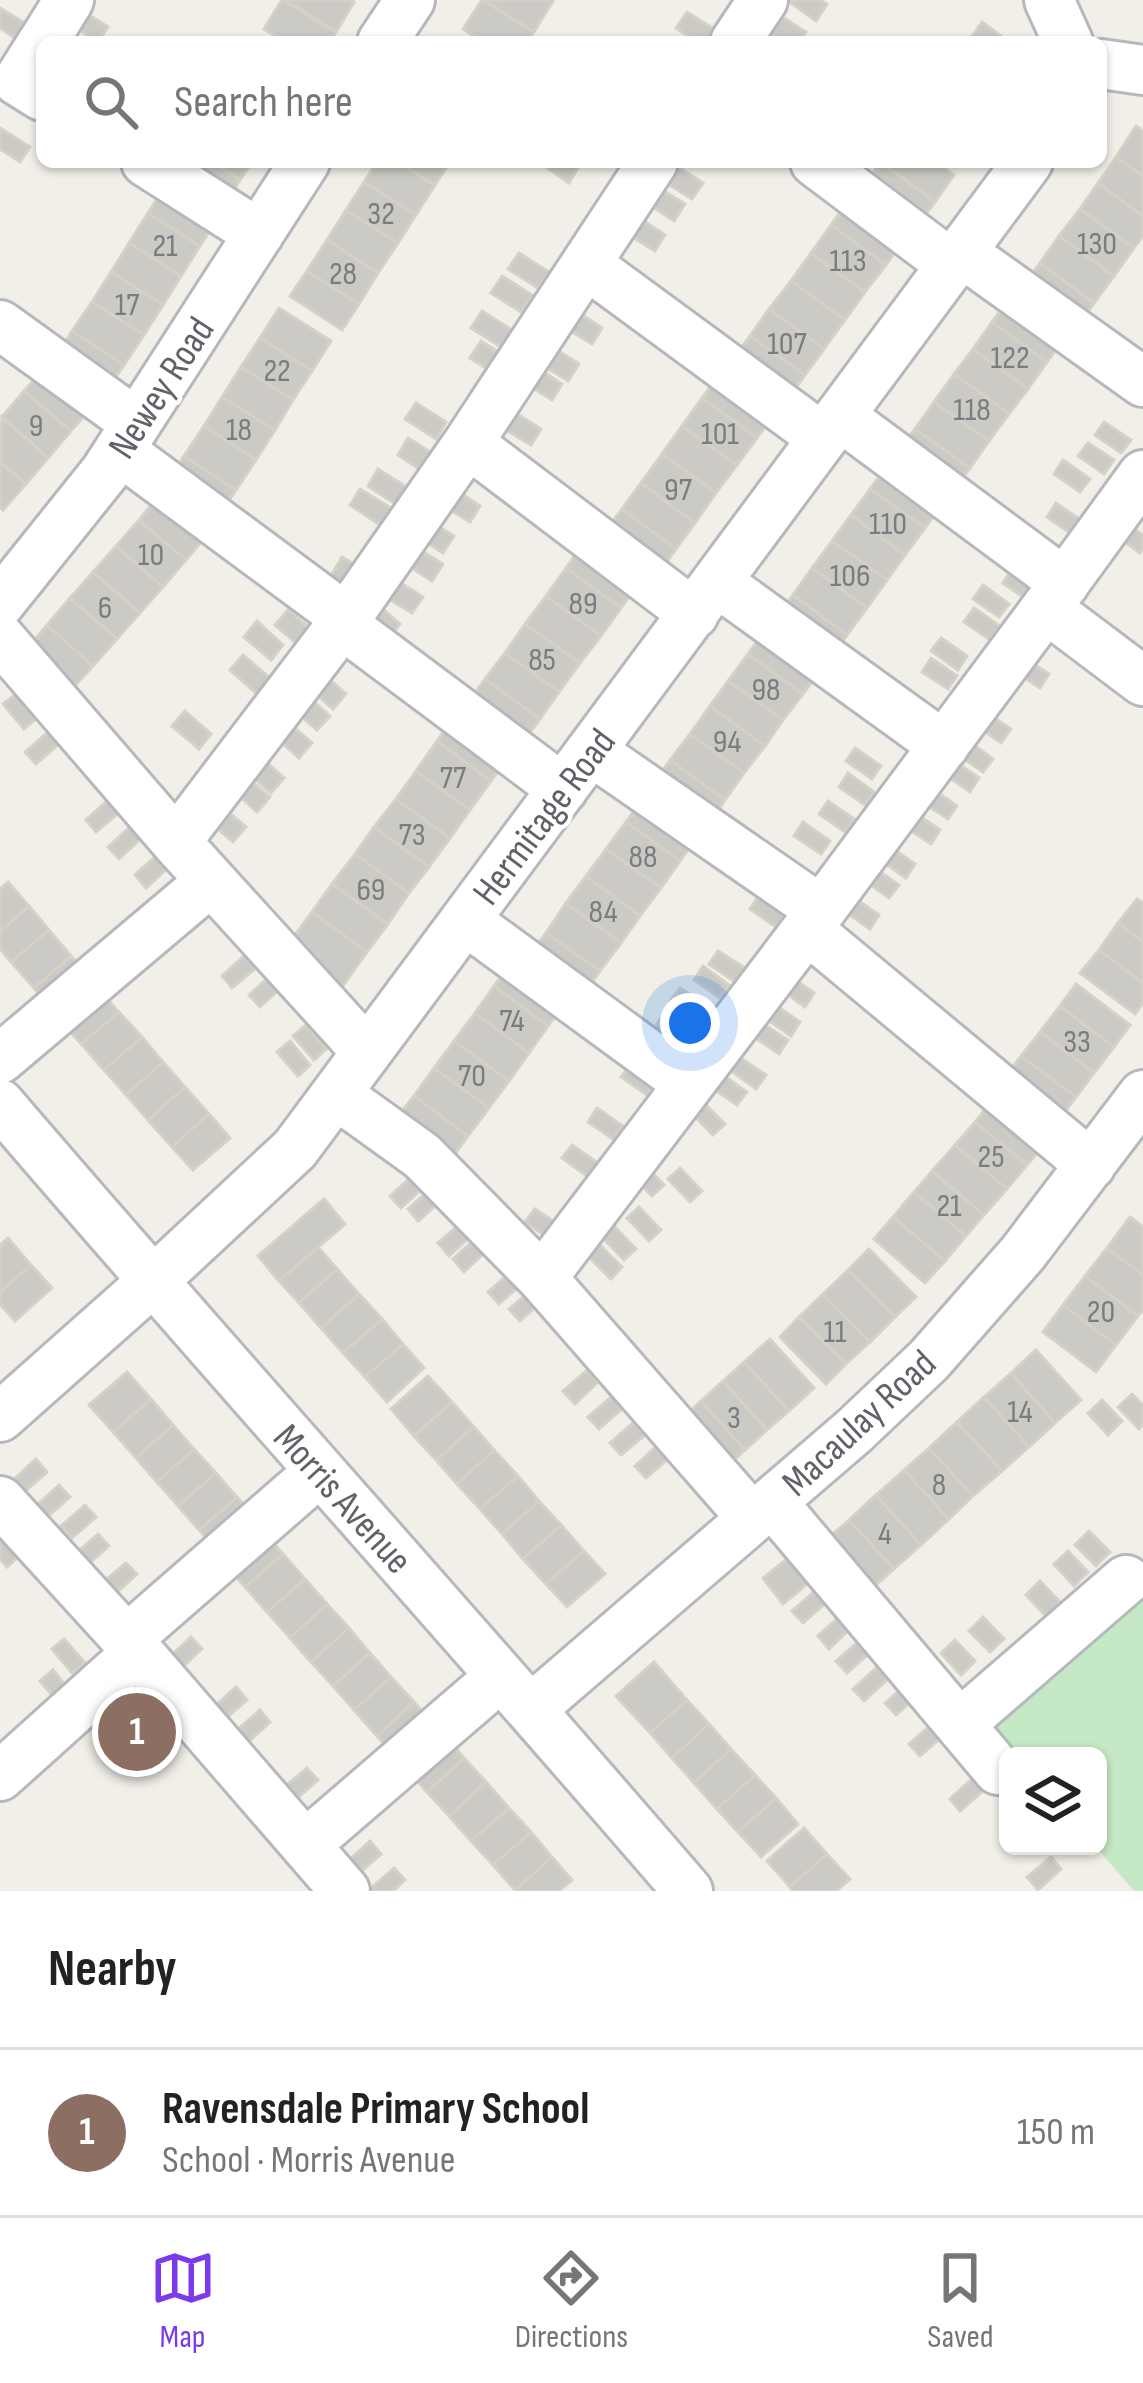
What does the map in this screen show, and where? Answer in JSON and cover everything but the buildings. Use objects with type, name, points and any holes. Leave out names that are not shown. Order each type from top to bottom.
[{"type":"street","points":[[739,36],[763,0]]},
{"type":"street","points":[[1048,0],[1065,36]]},
{"type":"street","points":[[1107,65],[1143,70]]},
{"type":"street","points":[[155,168],[259,234]]},
{"type":"street","name":"Newey Road","points":[[0,603],[105,472],[301,168]]},
{"type":"street","points":[[824,168],[1143,382]]},
{"type":"street","name":"Hermitage Road","points":[[0,1417],[295,1149],[1024,168]]},
{"type":"street","points":[[176,842],[344,621],[468,443],[586,264],[631,170]]},
{"type":"street","points":[[586,264],[832,427],[1055,595],[1143,681]]},
{"type":"street","points":[[0,326],[344,621],[814,920],[1090,1165]]},
{"type":"street","points":[[468,443],[944,746]]},
{"type":"street","points":[[542,1279],[1143,475]]},
{"type":"street","points":[[0,638],[176,842],[367,1052]]},
{"type":"street","points":[[0,1059],[211,881]]},
{"type":"street","points":[[465,920],[689,1084]]},
{"type":"street","points":[[336,1094],[422,1156],[762,1510],[998,1770]]},
{"type":"street","name":"Macaulay Road","points":[[305,1845],[762,1510],[854,1430],[929,1360],[1024,1253],[1143,1095]]},
{"type":"street","name":"Morris Avenue","points":[[0,1104],[516,1692],[675,1887]]},
{"type":"street","points":[[0,1776],[320,1471]]},
{"type":"street","points":[[0,1501],[345,1891]]},
{"type":"street","points":[[959,1724],[1126,1580]]},
{"type":"green space","points":[[1143,1586],[1143,1891],[1134,1891],[1103,1855],[1107,1855],[1107,1747],[999,1749],[978,1734]]},
{"type":"place","name":"Ravensdale Primary School","points":[[137,1732]]}]
